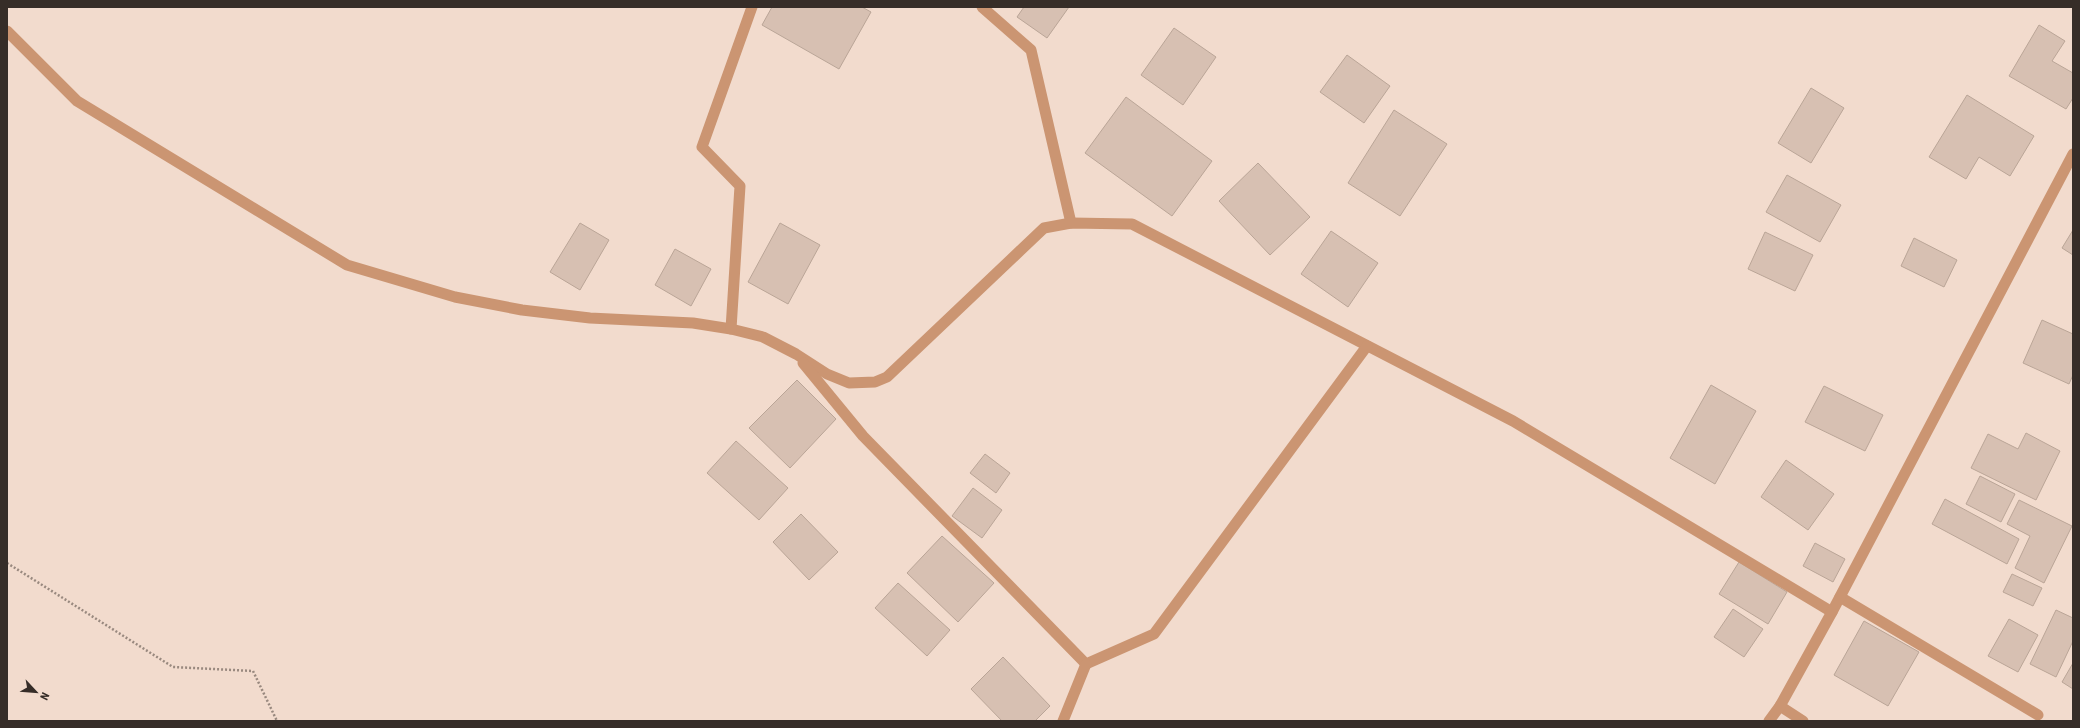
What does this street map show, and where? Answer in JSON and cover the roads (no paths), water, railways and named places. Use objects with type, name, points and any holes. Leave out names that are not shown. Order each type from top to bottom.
[{"type":"street","points":[[731,329],[740,186],[702,147],[752,7]]},
{"type":"street","points":[[982,7],[1031,50],[1071,223]]},
{"type":"street","points":[[7,31],[77,101],[347,265],[455,297],[522,310],[590,318],[693,323],[731,329],[763,338],[796,354],[827,374],[849,383],[876,382],[887,377],[1044,228],[1071,223],[1132,224],[1512,422],[1832,612]]},
{"type":"street","points":[[1769,721],[1780,706],[1832,612],[2073,154]]},
{"type":"street","points":[[1063,721],[1086,664],[1154,634],[1367,346]]},
{"type":"street","points":[[796,354],[863,436],[1086,664]]},
{"type":"street","points":[[1840,597],[2038,715]]},
{"type":"street","points":[[1780,706],[1802,721]]}]
